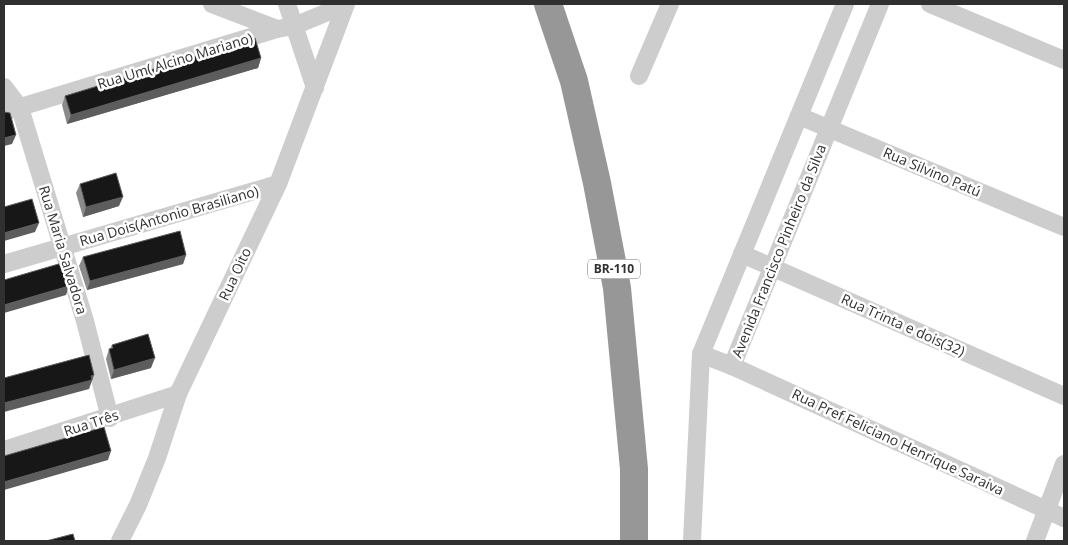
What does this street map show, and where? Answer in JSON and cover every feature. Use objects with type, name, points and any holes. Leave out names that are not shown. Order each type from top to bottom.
[{"type":"highway","name":"BR-110","points":[[548,4],[574,81],[618,288],[634,469],[634,541]]},
{"type":"street","points":[[212,4],[286,28]]},
{"type":"street","points":[[287,4],[286,28],[315,88]]},
{"type":"street","points":[[639,76],[670,4]]},
{"type":"street","points":[[696,540],[701,354],[844,4]]},
{"type":"street","name":"Avenida Francisco Pinheiro da Silva","points":[[701,354],[732,366],[880,4]]},
{"type":"street","points":[[930,4],[1064,60]]},
{"type":"street","name":"Rua Um( Alcino Mariano)","points":[[12,110],[286,28],[345,5]]},
{"type":"street","name":"Rua Oito","points":[[120,541],[138,505],[157,458],[178,394],[278,184],[345,5]]},
{"type":"street","name":"Rua Maria Salvadora","points":[[4,87],[62,247],[110,418]]},
{"type":"street","name":"Rua Silvino Patú","points":[[799,116],[1064,227]]},
{"type":"street","name":"Rua Dois(Antonio Brasiliano)","points":[[4,264],[278,184]]},
{"type":"street","name":"Rua Trinta e dois(32)","points":[[742,254],[1064,396]]},
{"type":"street","name":"Rua Pref Feliciano Henrique Saraiva","points":[[732,366],[1064,518]]},
{"type":"street","name":"Rua Três","points":[[4,450],[110,418],[178,394]]},
{"type":"street","points":[[1035,541],[1064,464]]},
{"type":"building","points":[[255,38],[261,58],[71,115],[65,96]]},
{"type":"building","points":[[4,112],[10,113],[16,135],[4,138]]},
{"type":"building","points":[[116,173],[123,197],[86,207],[80,184]]},
{"type":"building","points":[[32,199],[39,223],[4,233],[4,207]]},
{"type":"building","points":[[180,231],[186,255],[90,281],[83,257]]},
{"type":"building","points":[[62,263],[69,286],[4,305],[4,280]]},
{"type":"building","points":[[148,334],[155,358],[114,370],[109,349],[113,348],[112,345]]},
{"type":"building","points":[[89,355],[94,375],[91,376],[92,380],[4,403],[4,378]]},
{"type":"building","points":[[104,427],[111,451],[4,482],[4,456]]},
{"type":"building","points":[[73,534],[75,541],[46,541]]}]
